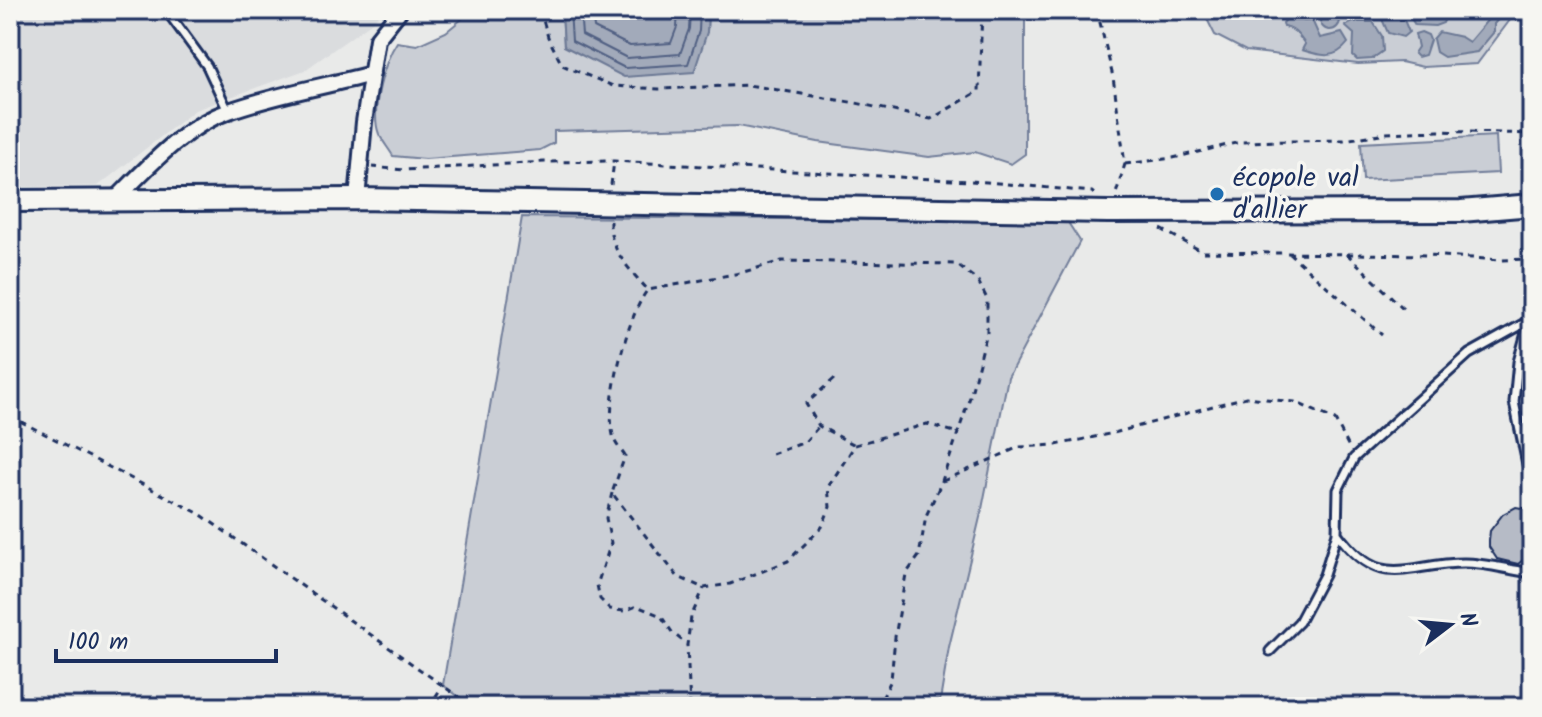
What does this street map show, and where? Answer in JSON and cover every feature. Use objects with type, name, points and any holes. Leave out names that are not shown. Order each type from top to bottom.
[{"type":"street","points":[[357,199],[377,39],[392,14]]},
{"type":"street","points":[[114,201],[157,158],[192,131],[228,111],[372,74]]},
{"type":"street","points":[[10,201],[357,199],[1108,212],[1461,211],[1532,205]]},
{"type":"lane","points":[[166,10],[207,66],[228,111]]},
{"type":"lane","points":[[1270,651],[1299,622],[1324,575],[1337,533],[1338,490],[1354,458],[1469,354],[1531,320]]},
{"type":"lane","points":[[1531,320],[1518,362],[1514,402],[1532,488]]},
{"type":"lane","points":[[1337,533],[1354,556],[1390,572],[1465,563],[1526,572],[1532,577]]},
{"type":"path","points":[[540,10],[548,37],[562,65],[613,86],[659,89],[748,85],[931,119],[979,91],[982,10]]},
{"type":"path","points":[[360,166],[404,170],[614,161],[987,182],[1092,192],[1108,212],[1125,164],[1113,77],[1097,10]]},
{"type":"path","points":[[1125,164],[1173,158],[1240,142],[1344,140],[1386,133],[1438,131],[1532,134]]},
{"type":"path","points":[[614,161],[610,230],[619,257],[648,290]]},
{"type":"path","points":[[1154,226],[1203,252],[1429,255],[1501,260],[1529,259],[1532,255]]},
{"type":"path","points":[[1289,253],[1382,335]]},
{"type":"path","points":[[1347,254],[1404,309]]},
{"type":"path","points":[[687,645],[672,632],[661,616],[637,606],[624,611],[610,609],[600,599],[597,585],[611,543],[606,518],[625,456],[613,438],[612,413],[617,372],[636,306],[648,290],[740,273],[782,261],[956,264],[978,281],[987,299],[987,332],[958,433],[926,516],[919,556],[906,574],[891,680],[878,707]]},
{"type":"path","points":[[834,379],[806,404],[819,426],[855,445]]},
{"type":"path","points":[[942,481],[1019,447],[1056,445],[1114,433],[1246,397],[1295,402],[1335,420],[1354,458]]},
{"type":"path","points":[[10,416],[200,514],[473,707]]},
{"type":"path","points":[[612,493],[678,577],[704,588],[730,584],[788,561],[822,527],[830,507],[828,487],[855,445],[927,424],[958,433]]},
{"type":"path","points":[[772,454],[805,442],[819,426]]},
{"type":"path","points":[[690,707],[687,645],[691,617],[704,588]]},
{"type":"path","points":[[429,707],[443,685]]},
{"type":"shaded area","points":[[10,10],[384,10],[371,23],[305,70],[195,110],[98,186],[10,187]]},
{"type":"shaded area","points":[[469,10],[562,10],[564,46],[707,32],[708,10],[1025,10],[1025,154],[1011,164],[975,152],[929,157],[818,142],[738,126],[554,131],[554,143],[540,150],[425,159],[393,156],[379,134],[376,113],[383,74],[392,51],[397,42],[417,45],[446,32]]},
{"type":"shaded area","points":[[1210,10],[1532,10],[1532,20],[1513,16],[1477,64],[1423,67],[1401,62],[1358,64],[1246,51],[1215,35],[1205,15]]},
{"type":"shaded area","points":[[1496,136],[1498,173],[1363,180],[1361,143]]},
{"type":"shaded area","points":[[522,217],[1067,221],[1080,241],[1008,377],[982,509],[949,647],[939,707],[473,707],[443,685]]},
{"type":"water","points":[[562,10],[708,10],[707,32],[694,72],[624,77],[564,46]]},
{"type":"water","points":[[1330,10],[1337,13],[1340,20],[1337,27],[1330,30],[1323,27],[1320,20],[1323,13]]},
{"type":"water","points":[[1406,10],[1438,11],[1445,18],[1443,23],[1435,26],[1415,25]]},
{"type":"water","points":[[1495,11],[1500,11],[1501,16],[1494,24],[1494,32],[1477,52],[1444,57],[1436,52],[1433,39],[1439,32],[1469,42]]},
{"type":"water","points":[[1396,13],[1402,15],[1409,32],[1403,37],[1388,33],[1382,19]]},
{"type":"water","points":[[1295,16],[1304,21],[1312,20],[1320,38],[1342,33],[1348,43],[1338,52],[1327,55],[1302,50],[1305,44],[1283,23],[1288,17]]},
{"type":"water","points":[[1353,22],[1373,22],[1382,36],[1383,51],[1372,59],[1357,60],[1353,56],[1354,34],[1345,26]]},
{"type":"water","points":[[1421,32],[1428,35],[1430,40],[1425,55],[1418,57],[1414,53],[1418,47],[1415,34]]},
{"type":"building","points":[[1516,507],[1532,510],[1532,553],[1518,564],[1497,559],[1489,547],[1490,531],[1503,514]]},
{"type":"place","name":"écopole val d'allier","points":[[1217,194]]}]
